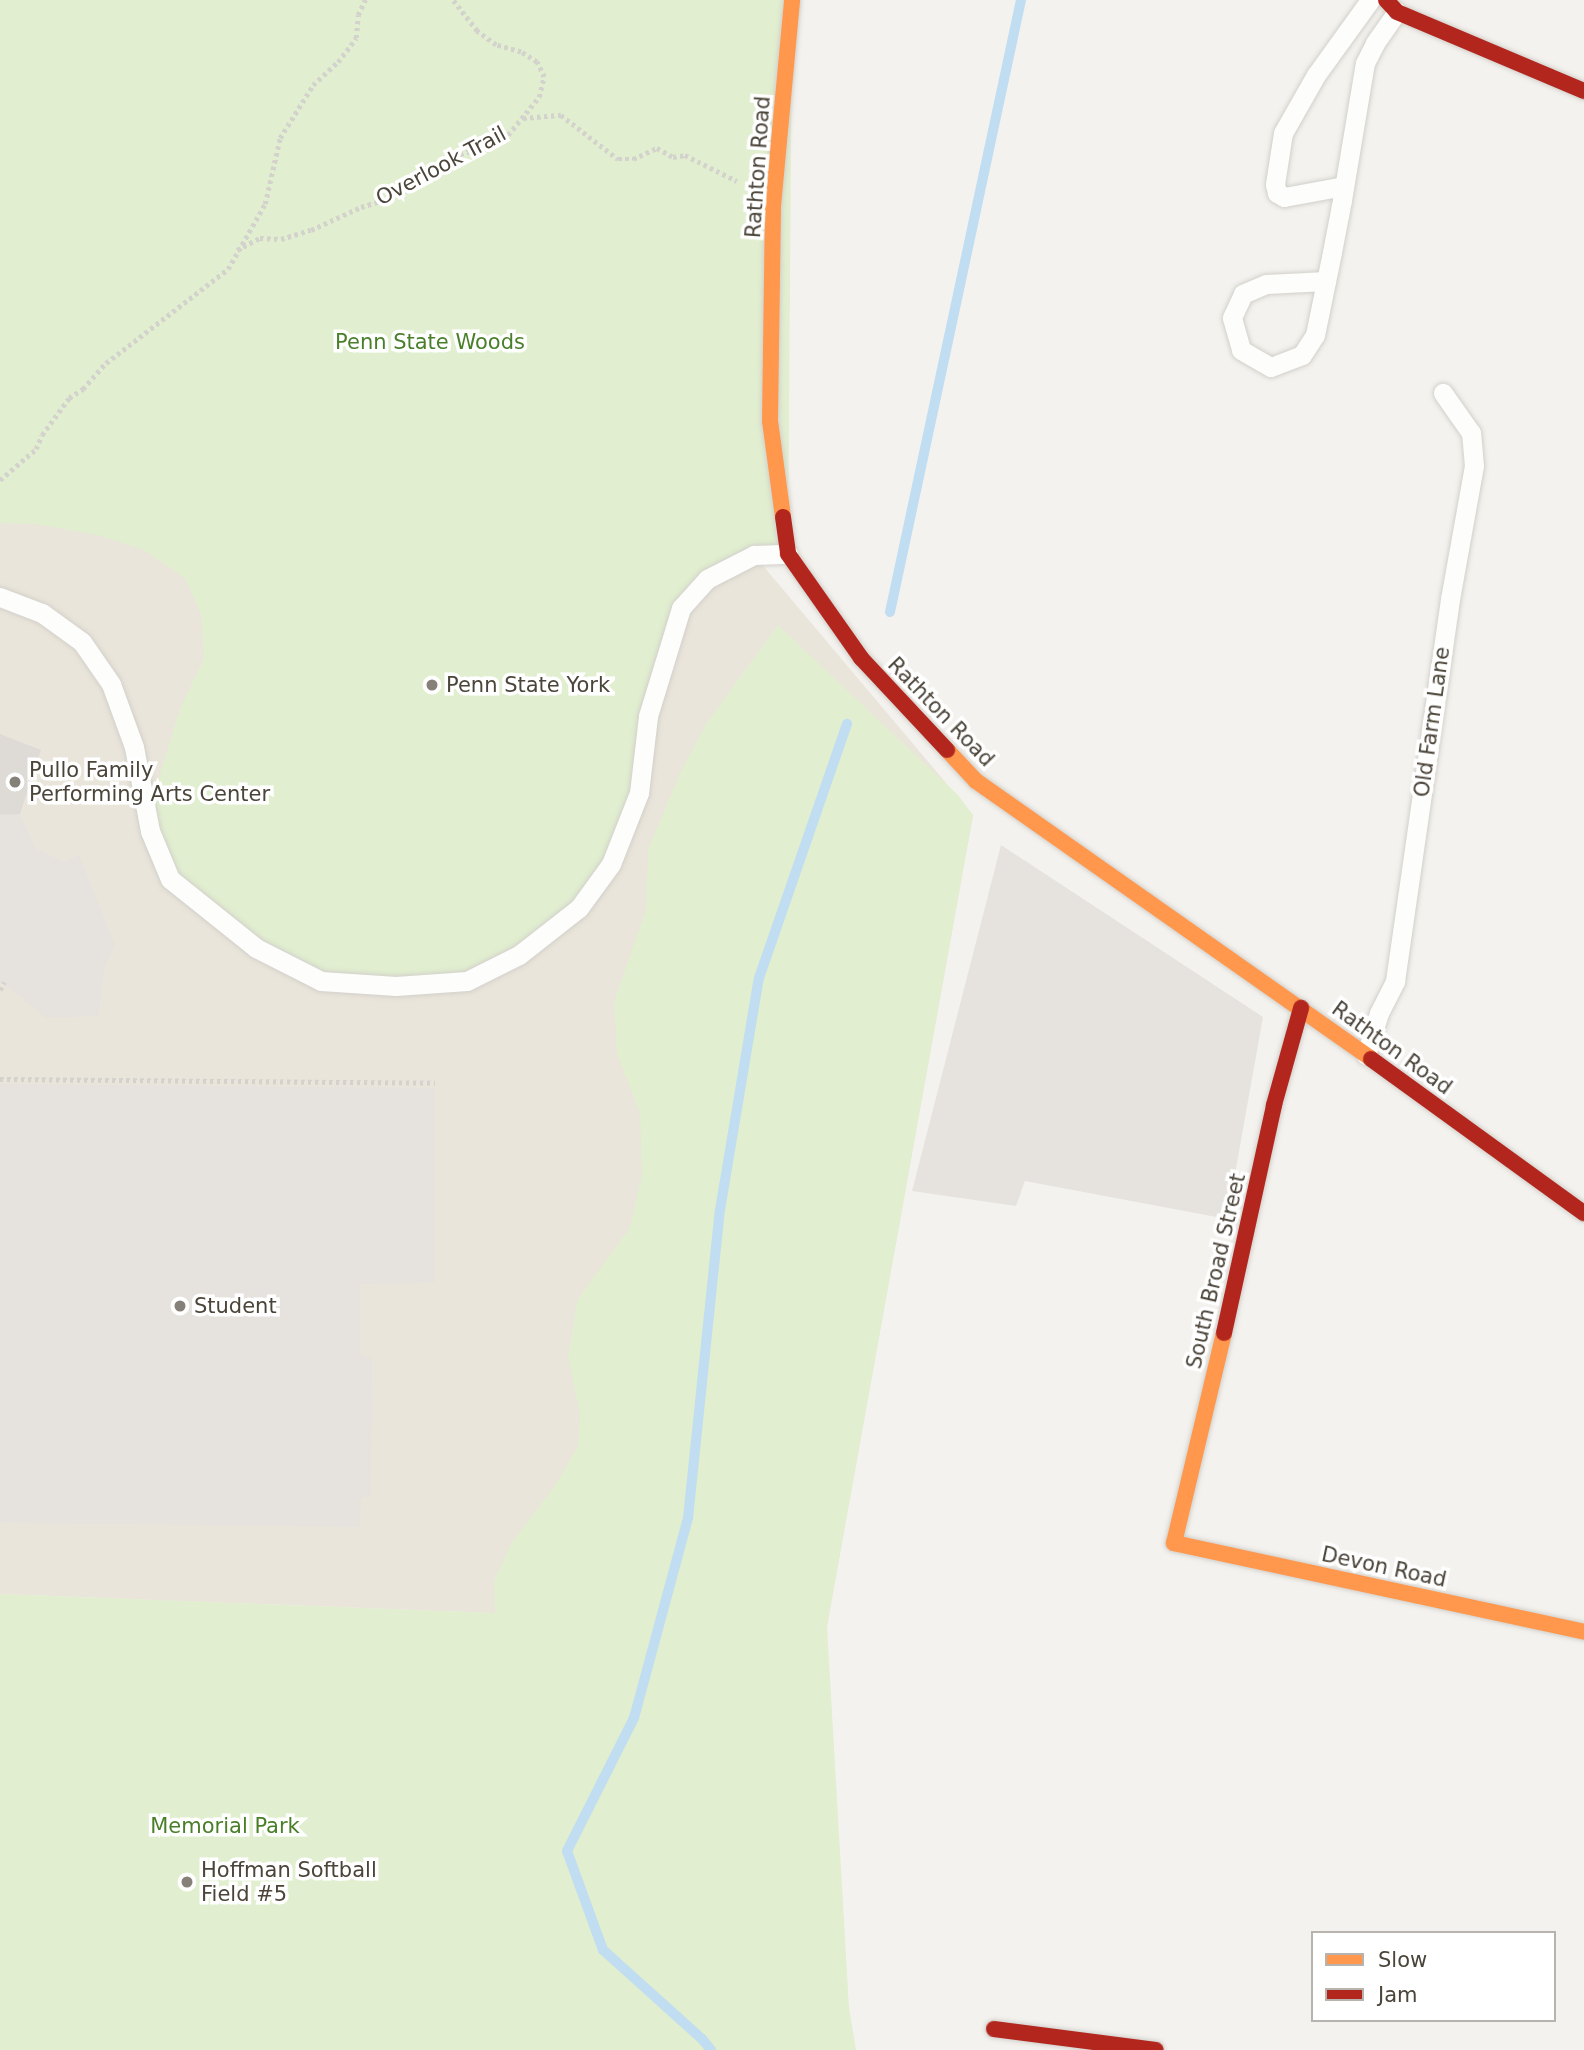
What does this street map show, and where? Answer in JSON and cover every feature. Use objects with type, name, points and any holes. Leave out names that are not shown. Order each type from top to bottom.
[{"type":"street","name":"Rathton Road","points":[[792,0],[773,206],[770,421],[788,554],[861,658],[976,781],[1301,1008],[1584,1213]]},
{"type":"street","points":[[1392,6],[1584,91]]},
{"type":"street","name":"South Broad Street","points":[[1174,1543],[1234,1293],[1274,1105],[1301,1008]]},
{"type":"street","name":"Devon Road","points":[[1174,1543],[1584,1632]]},
{"type":"street","points":[[994,2029],[1129,2044],[1156,2050]]},
{"type":"lane","points":[[1344,186],[1284,197],[1278,193],[1275,184],[1283,132],[1316,75],[1370,0]]},
{"type":"lane","points":[[1326,281],[1266,284],[1243,294],[1232,318],[1241,350],[1271,367],[1302,355],[1315,335],[1326,281],[1344,186],[1365,63],[1392,6]]},
{"type":"lane","name":"Old Farm Lane","points":[[1366,1055],[1379,1013],[1395,981],[1450,599],[1474,466],[1471,433],[1443,393]]},
{"type":"lane","points":[[0,597],[41,613],[82,642],[111,684],[134,747],[150,831],[170,879],[256,948],[321,981],[396,986],[467,981],[519,955],[579,908],[611,864],[639,793],[648,716],[681,608],[708,579],[754,555],[788,554]]},
{"type":"path","points":[[0,480],[8,476],[36,449],[42,435],[69,398],[144,332],[228,269],[265,204],[280,138],[313,86],[338,62],[356,38],[358,15],[365,0]]},
{"type":"path","name":"Overlook Trail","points":[[236,251],[260,238],[281,239],[311,230],[360,206],[391,198],[426,180],[438,164],[488,146],[508,135],[539,97],[544,78],[537,62],[521,52],[496,45],[477,31],[453,0]]},
{"type":"path","points":[[522,118],[561,115],[618,159],[633,159],[657,148],[673,157],[685,155],[734,178],[773,206]]},
{"type":"path","points":[[0,990],[4,982]]},
{"type":"path","points":[[0,1079],[435,1083]]},
{"type":"shaded area","name":"Penn State York","points":[[0,0],[754,555],[973,815],[827,1626],[0,1594]]},
{"type":"shaded area","points":[[20,814],[36,849],[65,862],[79,855],[115,945],[104,969],[99,1016],[45,1018],[0,983],[0,815]]},
{"type":"shaded area","points":[[1001,845],[1263,1017],[1227,1219],[1025,1181],[1016,1206],[912,1191]]},
{"type":"shaded area","name":"Student","points":[[0,1084],[434,1088],[434,1283],[360,1284],[360,1351],[361,1356],[372,1358],[371,1496],[361,1498],[360,1527],[0,1523]]},
{"type":"green space","name":"Penn State Woods","points":[[0,0],[792,0],[788,554],[754,555],[681,608],[639,793],[579,908],[467,981],[321,981],[170,879],[150,831],[161,770],[180,709],[204,658],[201,615],[185,578],[144,550],[98,535],[35,524],[0,523]]},
{"type":"green space","name":"Memorial Park","points":[[778,625],[958,795],[973,815],[827,1626],[849,2008],[856,2050],[0,2050],[0,1594],[495,1613],[494,1581],[512,1542],[554,1487],[578,1446],[580,1414],[568,1356],[578,1299],[629,1229],[642,1176],[640,1113],[617,1054],[614,1002],[646,909],[648,849],[681,771],[708,721]]},
{"type":"building","name":"Pullo Family Performing Arts Center","points":[[0,734],[41,750],[20,814],[0,815]]},
{"type":"waterway","points":[[890,612],[1021,0]]},
{"type":"waterway","points":[[711,2050],[603,1950],[567,1851],[634,1718],[688,1518],[720,1210],[759,978],[847,724]]},
{"type":"traffic: slow","points":[[783,517],[770,421],[773,206],[792,0]]},
{"type":"traffic: slow","points":[[947,750],[976,781],[1371,1059]]},
{"type":"traffic: slow","points":[[1224,1333],[1174,1543],[1584,1632]]},
{"type":"traffic: jam","points":[[1386,0],[1397,12],[1584,91]]},
{"type":"traffic: jam","points":[[783,517],[788,554],[861,658],[947,750]]},
{"type":"traffic: jam","points":[[1224,1333],[1274,1105],[1301,1008]]},
{"type":"traffic: jam","points":[[1371,1059],[1584,1213]]},
{"type":"traffic: jam","points":[[994,2029],[1156,2050]]},
{"type":"place","name":"Penn State York","points":[[432,685]]},
{"type":"place","name":"Pullo Family Performing Arts Center","points":[[15,782]]},
{"type":"place","name":"Student","points":[[180,1306]]},
{"type":"place","name":"Hoffman Softball Field #5","points":[[187,1882]]}]
